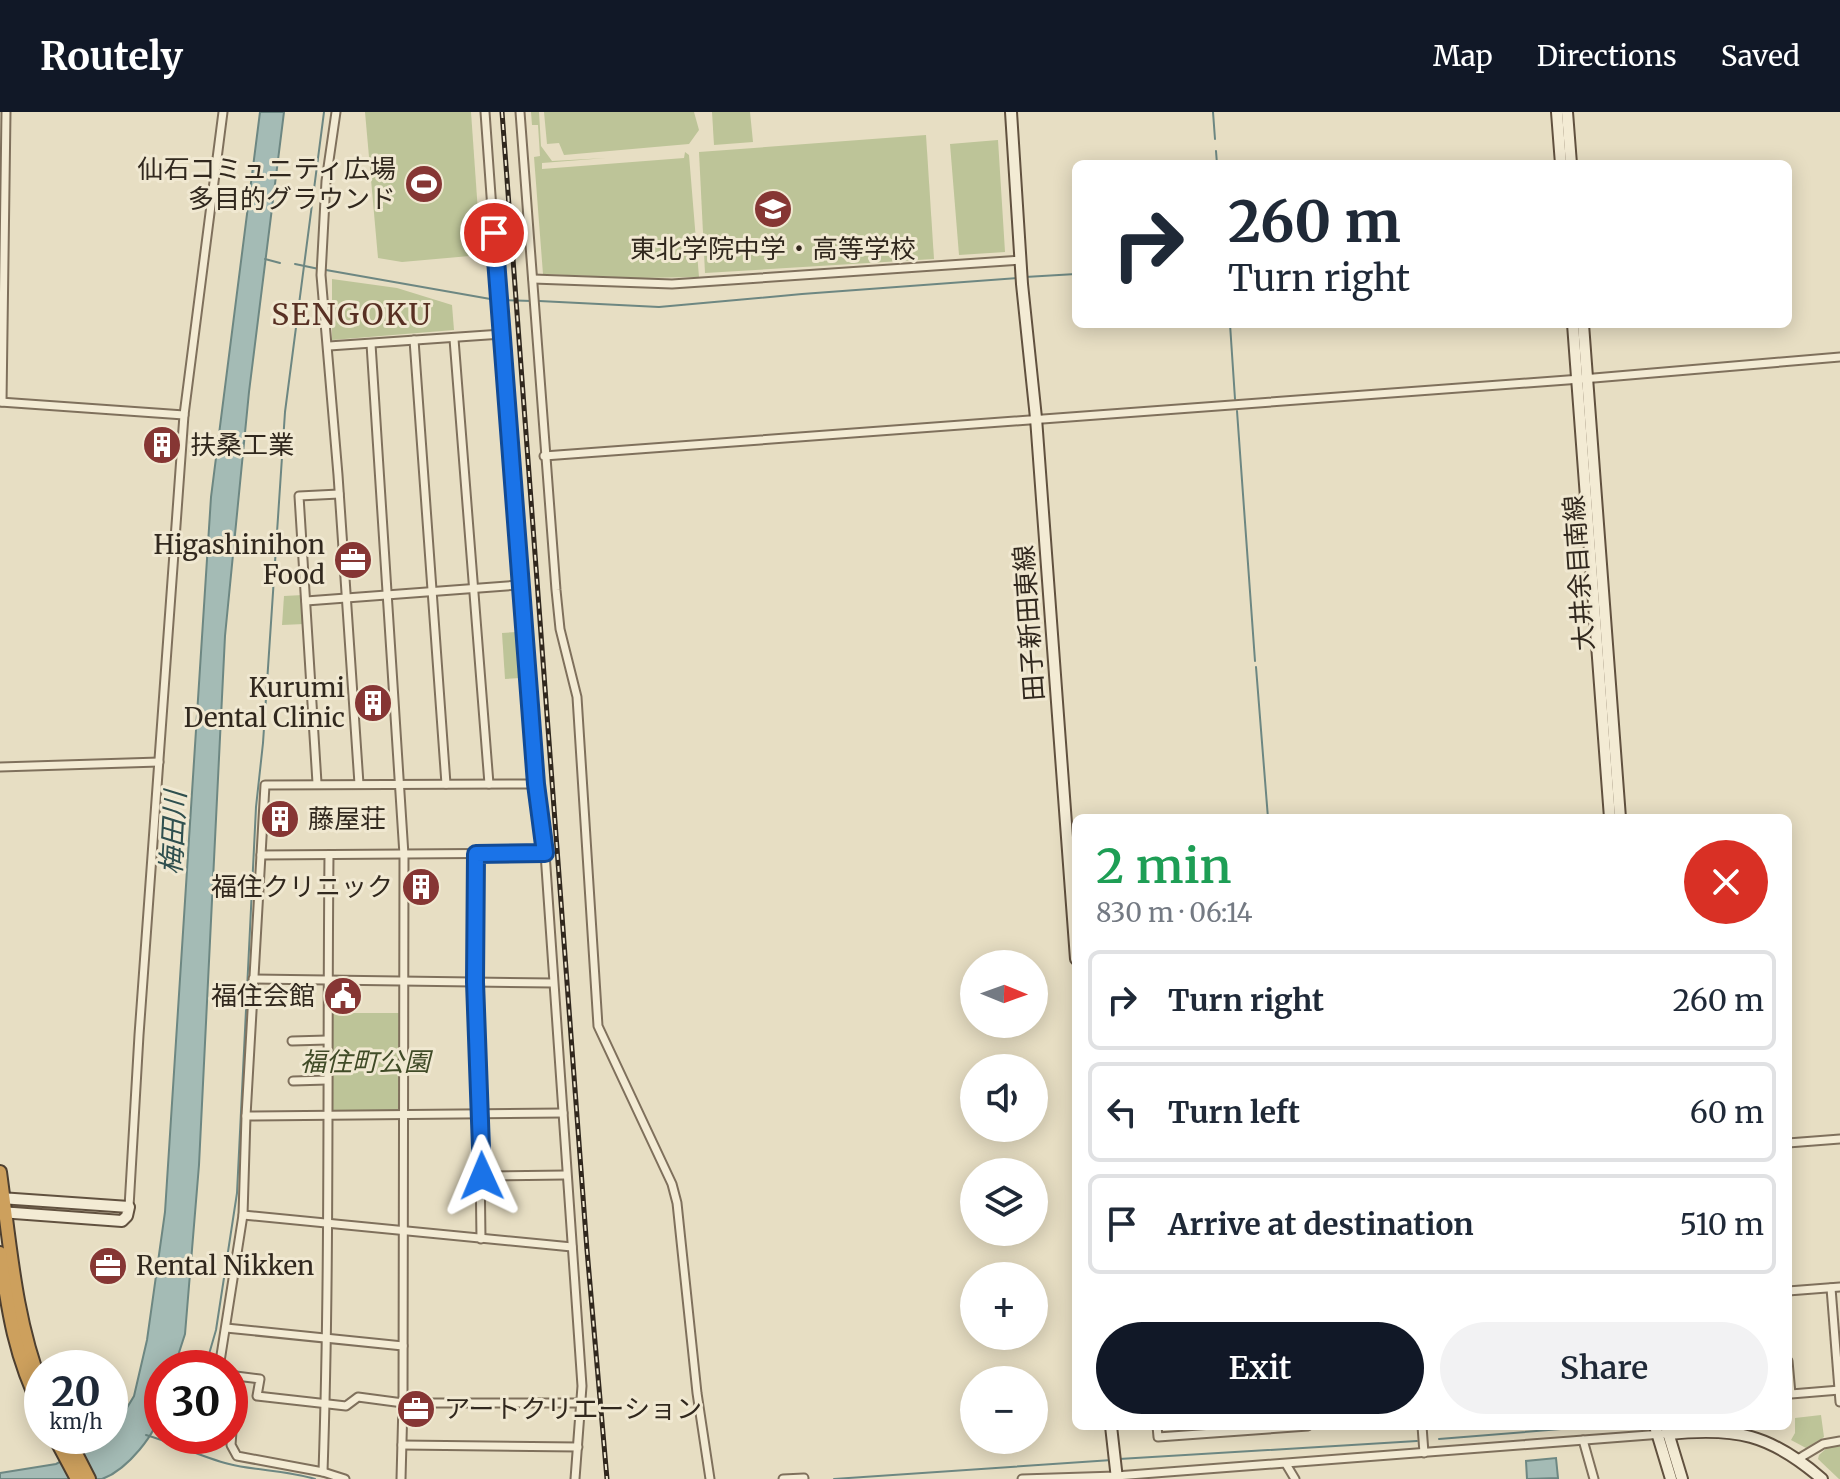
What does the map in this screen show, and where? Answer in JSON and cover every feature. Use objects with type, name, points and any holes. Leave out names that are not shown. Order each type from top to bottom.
[{"type":"highway","points":[[0,1172],[3,1212],[30,1350]]},
{"type":"highway","points":[[0,1253],[8,1313],[16,1351],[24,1369]]},
{"type":"highway","points":[[68,1454],[77,1479]]},
{"type":"highway","points":[[72,1454],[89,1479]]},
{"type":"street","points":[[6,112],[1,402],[184,415]]},
{"type":"street","points":[[3,1212],[122,1221],[129,1207],[184,415],[223,112]]},
{"type":"street","points":[[336,112],[326,181],[321,275],[329,346],[359,784]]},
{"type":"street","points":[[485,112],[519,585],[545,853],[572,1247],[582,1403],[575,1479]]},
{"type":"street","points":[[520,112],[544,456],[560,629],[577,697],[598,1026],[672,1184],[677,1203],[697,1393],[710,1479]]},
{"type":"street","name":"田子新田東線","points":[[1011,112],[1072,905]]},
{"type":"street","points":[[1557,112],[1561,160]]},
{"type":"street","points":[[1567,112],[1571,160]]},
{"type":"street","points":[[533,279],[672,284],[1021,272]]},
{"type":"street","points":[[1574,328],[1582,379],[1610,814]]},
{"type":"street","name":"大井余目南線","points":[[1583,328],[1582,379],[1620,814]]},
{"type":"street","points":[[329,346],[502,334]]},
{"type":"street","points":[[454,339],[489,784]]},
{"type":"street","points":[[414,340],[446,784]]},
{"type":"street","points":[[371,344],[402,784],[404,855],[401,1479]]},
{"type":"street","points":[[544,456],[1840,357]]},
{"type":"street","points":[[317,783],[299,496],[339,494]]},
{"type":"street","points":[[306,601],[519,585]]},
{"type":"street","points":[[0,767],[159,762]]},
{"type":"street","points":[[222,1350],[243,1215],[265,785],[536,784]]},
{"type":"street","points":[[261,855],[545,853]]},
{"type":"street","points":[[476,854],[475,982],[481,1113],[481,1239]]},
{"type":"street","points":[[323,1472],[329,1225],[329,855]]},
{"type":"street","points":[[253,979],[553,983]]},
{"type":"street","points":[[292,1041],[327,1040]]},
{"type":"street","points":[[293,1081],[327,1080]]},
{"type":"street","points":[[246,1116],[563,1113]]},
{"type":"street","points":[[1792,1143],[1840,1139]]},
{"type":"street","points":[[482,1176],[565,1175]]},
{"type":"street","points":[[2,1198],[129,1207]]},
{"type":"street","points":[[243,1215],[572,1247]]},
{"type":"street","points":[[1792,1291],[1836,1288],[1840,1402]]},
{"type":"street","points":[[226,1328],[403,1346]]},
{"type":"street","points":[[248,1378],[260,1379],[257,1396],[325,1405],[346,1406],[358,1397],[403,1403],[582,1403]]},
{"type":"street","points":[[1792,1394],[1839,1390]]},
{"type":"street","points":[[1111,1430],[1115,1469]]},
{"type":"street","points":[[1157,1430],[1158,1437],[1201,1430]]},
{"type":"street","points":[[1422,1430],[1424,1453]]},
{"type":"street","points":[[1661,1430],[1671,1479]]},
{"type":"street","points":[[1661,1430],[1682,1479]]},
{"type":"street","points":[[1022,1479],[1058,1478],[1115,1469],[1286,1464],[1583,1440],[1661,1430],[1721,1431],[1750,1436],[1783,1448],[1822,1479]]},
{"type":"street","points":[[1583,1440],[1594,1479]]},
{"type":"street","points":[[1798,1459],[1823,1444],[1840,1441]]},
{"type":"street","points":[[402,1445],[578,1447]]},
{"type":"street","points":[[236,1454],[345,1479]]},
{"type":"street","points":[[1286,1464],[1295,1479]]},
{"type":"street","points":[[783,1479],[804,1478]]},
{"type":"green space","name":"仙石コミュニティ広場 多目的グラウンド","points":[[365,112],[471,112],[481,255],[402,262],[378,258]]},
{"type":"green space","points":[[531,112],[539,112],[541,146],[552,161],[606,158],[542,163],[542,169],[684,158],[685,152],[689,155],[699,277],[543,274],[534,157],[540,156],[538,125],[532,125]]},
{"type":"green space","points":[[544,112],[694,112],[699,130],[689,144],[564,155],[559,143],[547,144]]},
{"type":"green space","points":[[712,112],[750,112],[753,142],[714,145]]},
{"type":"green space","points":[[926,135],[934,259],[705,273],[699,152]]},
{"type":"green space","points":[[998,140],[1005,252],[959,255],[950,144]]},
{"type":"green space","points":[[332,279],[397,288],[452,305],[454,330],[332,340]]},
{"type":"green space","points":[[303,595],[304,624],[282,625],[284,596]]},
{"type":"green space","points":[[517,632],[520,678],[505,679],[502,633]]},
{"type":"green space","name":"福住町公園","points":[[329,1013],[400,1013],[400,1111],[329,1112]]},
{"type":"green space","points":[[1821,1415],[1824,1437],[1806,1448],[1791,1440],[1795,1433],[1795,1418]]},
{"type":"green space","points":[[1840,1446],[1839,1479],[1818,1459],[1828,1447]]},
{"type":"water","points":[[260,112],[284,112],[249,392],[225,636],[199,1165],[185,1334],[180,1350],[145,1350],[165,1212],[211,497]]},
{"type":"water","points":[[144,1353],[144,1444],[112,1474],[102,1479],[0,1479],[0,1473],[56,1464],[75,1454],[128,1454],[128,1406],[134,1396]]},
{"type":"water","points":[[1556,1458],[1558,1478],[1527,1479],[1526,1461]]},
{"type":"waterway","points":[[210,1350],[237,1193],[256,807],[285,412],[324,112]]},
{"type":"waterway","points":[[1213,112],[1215,139]]},
{"type":"waterway","points":[[1216,151],[1217,160]]},
{"type":"waterway","points":[[265,259],[280,263]]},
{"type":"waterway","points":[[295,264],[319,269]]},
{"type":"waterway","points":[[326,270],[496,300]]},
{"type":"waterway","points":[[1025,277],[1072,274]]},
{"type":"waterway","points":[[539,301],[659,307],[1019,278]]},
{"type":"waterway","points":[[503,300],[532,301]]},
{"type":"waterway","points":[[1230,328],[1235,399]]},
{"type":"waterway","points":[[1237,411],[1255,661]]},
{"type":"waterway","points":[[1256,667],[1268,814]]},
{"type":"waterway","points":[[1439,1439],[1549,1430]]},
{"type":"waterway","points":[[1119,1459],[1417,1441]]},
{"type":"waterway","points":[[198,1454],[229,1464],[315,1479]]},
{"type":"waterway","points":[[834,1479],[1112,1460]]},
{"type":"railway","points":[[502,112],[587,1250],[607,1479]]},
{"type":"place","name":"仙石コミュニティ広場 多目的グラウンド","points":[[424,184]]},
{"type":"place","name":"東北学院中学・高等学校","points":[[773,209]]},
{"type":"place","name":"扶桑工業","points":[[162,445]]},
{"type":"place","name":"Higashinihon Food","points":[[353,560]]},
{"type":"place","name":"Kurumi Dental Clinic","points":[[373,703]]},
{"type":"place","name":"藤屋荘","points":[[280,819]]},
{"type":"place","name":"福住クリニック","points":[[421,887]]},
{"type":"place","name":"福住会館","points":[[343,996]]},
{"type":"place","name":"Rental Nikken","points":[[108,1266]]},
{"type":"place","name":"アートクリエーション","points":[[416,1409]]},
{"type":"district","name":"SENGOKU","points":[[352,315]]},
{"type":"route","points":[[482,1176],[475,982],[476,854],[545,853],[519,585],[494,233]]},
{"type":"water label","name":"梅田川","points":[[173,833]]}]
